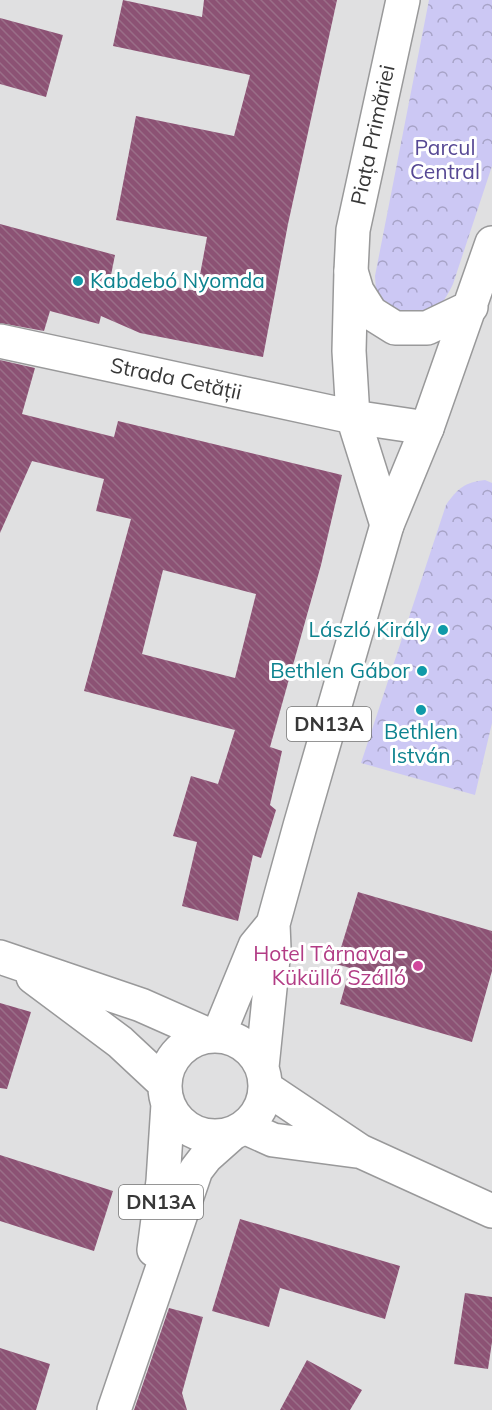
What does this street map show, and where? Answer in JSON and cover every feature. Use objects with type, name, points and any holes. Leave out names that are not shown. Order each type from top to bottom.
[{"type":"main road","name":"Piața Primăriei","points":[[353,417],[349,339],[353,230],[403,0]]},
{"type":"main road","name":"DN13A","points":[[114,1410],[150,1299],[170,1254],[196,1170],[206,1157],[260,1110],[274,949],[273,924],[387,525],[427,428],[492,243]]},
{"type":"main road","name":"Piața Primăriei","points":[[351,271],[357,291],[371,313],[395,328],[427,328],[471,307]]},
{"type":"main road","name":"Strada Cetății","points":[[0,341],[353,417],[427,428]]},
{"type":"main road","points":[[353,417],[387,525]]},
{"type":"main road","name":"DN13A","points":[[150,1299],[163,1181],[169,1066],[178,1051],[193,1040],[214,1036],[255,946],[273,924]]},
{"type":"main road","points":[[6,959],[141,1005],[214,1036],[236,1040],[251,1051],[264,1077],[360,1151],[492,1210]]},
{"type":"main road","points":[[6,959],[120,1042],[166,1094],[178,1121],[195,1132],[214,1136],[238,1130],[273,1140],[360,1151]]},
{"type":"green space","name":"Parcul Central","points":[[429,0],[492,0],[492,166],[453,284],[440,306],[433,312],[418,316],[385,310],[376,291],[375,276]]},
{"type":"green space","points":[[485,480],[492,483],[492,723],[475,795],[361,763],[446,505],[462,487],[472,482]]},
{"type":"building","points":[[123,0],[202,17],[204,0],[337,0],[288,224],[263,357],[140,333],[101,316],[99,324],[50,311],[44,331],[0,323],[0,224],[115,255],[111,275],[197,291],[207,237],[116,220],[136,116],[234,136],[250,75],[113,46]]},
{"type":"building","points":[[0,18],[63,35],[46,97],[0,84]]},
{"type":"building","points":[[0,360],[35,368],[22,414],[114,437],[118,421],[342,475],[321,565],[270,747],[282,751],[270,805],[276,810],[261,858],[253,855],[238,921],[182,906],[197,842],[173,836],[191,776],[218,784],[235,730],[84,691],[131,519],[96,511],[104,479],[32,461],[0,533]],"holes":[[[163,570],[256,594],[235,678],[142,654]]]},
{"type":"building","name":"Hotel Târnava - Küküllő Szálló","points":[[358,892],[492,931],[492,971],[472,1042],[340,1004],[350,968],[336,964]]},
{"type":"building","points":[[0,1003],[31,1012],[7,1089],[0,1088]]},
{"type":"building","points":[[0,1155],[113,1191],[94,1251],[0,1221]]},
{"type":"building","points":[[240,1219],[400,1266],[385,1319],[280,1288],[269,1327],[212,1311]]},
{"type":"building","points":[[465,1293],[492,1297],[492,1342],[488,1369],[454,1364]]},
{"type":"building","points":[[169,1308],[203,1317],[182,1393],[187,1410],[134,1410]]},
{"type":"building","points":[[0,1348],[50,1364],[36,1410],[0,1410]]},
{"type":"building","points":[[307,1360],[362,1390],[350,1410],[280,1410]]},
{"type":"place","name":"Kabdebó Nyomda","points":[[78,281]]},
{"type":"place","name":"László Király","points":[[443,630]]},
{"type":"place","name":"Bethlen Gábor","points":[[422,671]]},
{"type":"place","name":"Bethlen István","points":[[421,710]]},
{"type":"place","name":"Hotel Târnava - Küküllő Szálló","points":[[418,966]]}]
